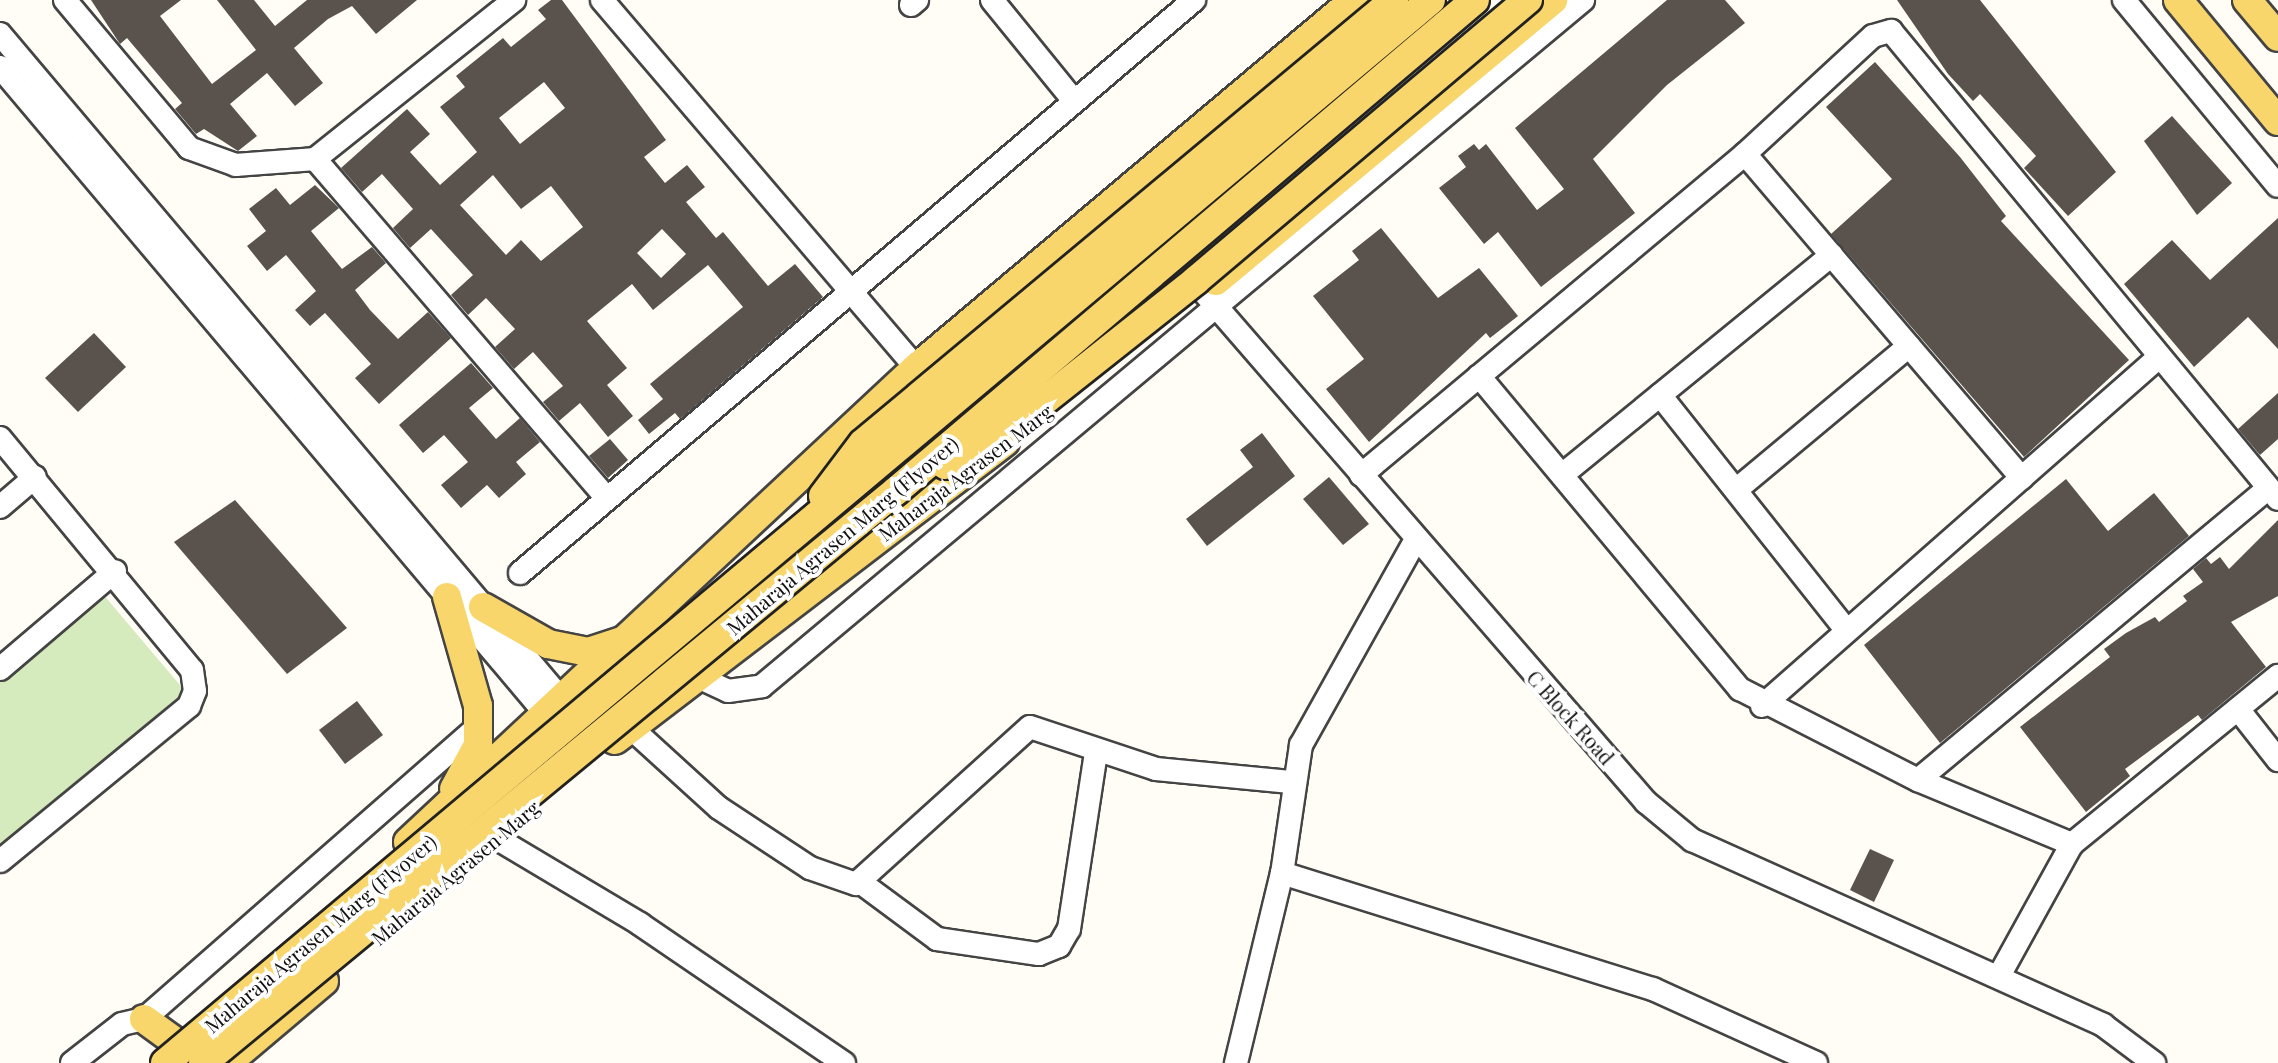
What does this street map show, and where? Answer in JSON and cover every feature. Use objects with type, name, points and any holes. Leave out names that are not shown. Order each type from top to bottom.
[{"type":"main road","points":[[791,537],[863,443],[1394,0]]},
{"type":"main road","name":"Maharaja Agrasen Marg (Flyover)","points":[[170,1052],[1431,0]]},
{"type":"main road","name":"Maharaja Agrasen Marg (Flyover)","points":[[203,1063],[896,491],[1475,0]]},
{"type":"main road","points":[[896,491],[1001,435],[1528,0]]},
{"type":"main road","name":"Maharaja Agrasen Marg","points":[[238,1059],[496,838],[696,676],[1210,299],[1553,0]]},
{"type":"main road","points":[[2178,0],[2278,121]]},
{"type":"main road","points":[[2247,0],[2278,37]]},
{"type":"main road","points":[[151,1063],[170,1052],[440,814],[633,638],[916,368],[1351,1]]},
{"type":"main road","points":[[440,814],[478,745],[478,727],[447,597]]},
{"type":"main road","points":[[483,607],[548,644],[574,649],[633,638]]},
{"type":"main road","points":[[144,1019],[170,1052]]},
{"type":"street","points":[[65,0],[189,148],[236,165],[315,159],[514,0]]},
{"type":"street","points":[[602,0],[916,368]]},
{"type":"street","points":[[992,0],[1074,101]]},
{"type":"street","points":[[520,573],[604,495],[1194,0]]},
{"type":"street","points":[[696,676],[728,691],[762,686],[1210,299],[1583,0]]},
{"type":"street","points":[[2124,0],[2278,186]]},
{"type":"street","points":[[1361,475],[1745,154],[1873,36],[1891,31],[2273,493],[1918,780]]},
{"type":"street","points":[[0,34],[483,607],[554,707]]},
{"type":"street","points":[[0,67],[447,597],[554,707]]},
{"type":"street","points":[[1745,154],[2022,478]]},
{"type":"street","points":[[315,159],[604,495]]},
{"type":"street","name":"C Block Road","points":[[1121,197],[1415,541],[1646,802],[1692,840],[2103,1025],[2154,1063]]},
{"type":"street","points":[[1562,475],[1832,255]]},
{"type":"street","points":[[1736,490],[1909,346]]},
{"type":"street","points":[[1762,706],[2159,357]]},
{"type":"street","points":[[1479,376],[1716,667],[1762,706],[1918,780],[2072,844]]},
{"type":"street","points":[[1660,395],[1847,631]]},
{"type":"street","points":[[0,438],[115,571],[192,670],[195,691],[189,706],[0,861]]},
{"type":"street","points":[[0,507],[35,477]]},
{"type":"street","points":[[1236,1063],[1282,873],[1290,782],[1321,704],[1415,541]]},
{"type":"street","points":[[0,669],[115,571]]},
{"type":"street","points":[[1999,976],[2072,844],[2278,676]]},
{"type":"street","points":[[2238,709],[2278,760]]},
{"type":"street","points":[[72,1063],[122,1024],[144,1019],[478,727]]},
{"type":"street","points":[[631,728],[696,791],[756,833],[810,868],[860,882],[937,939],[1039,954],[1059,946],[1069,929],[1096,752]]},
{"type":"street","points":[[860,882],[1016,733],[1048,729],[1096,752],[1156,769],[1290,782]]},
{"type":"street","points":[[496,838],[640,924],[844,1063]]},
{"type":"street","points":[[1282,873],[1639,984],[1816,1063]]},
{"type":"green space","points":[[102,593],[185,691],[0,848],[0,679]]},
{"type":"building","points":[[91,0],[181,0],[160,16],[212,84],[256,50],[217,0],[254,0],[275,26],[307,0],[417,0],[376,34],[352,6],[328,19],[294,48],[323,83],[295,106],[267,73],[230,104],[257,136],[238,151],[204,129],[196,134],[175,109],[182,103],[127,38],[120,44]]},
{"type":"building","points":[[551,0],[562,0],[666,140],[644,157],[665,183],[687,165],[705,187],[686,202],[716,238],[723,232],[768,286],[795,264],[823,297],[680,419],[675,413],[649,434],[638,420],[663,399],[650,384],[743,307],[708,265],[653,310],[632,284],[587,321],[627,368],[607,385],[633,416],[608,437],[580,403],[559,421],[543,402],[563,386],[533,352],[514,369],[495,347],[515,329],[486,298],[468,315],[451,295],[473,275],[431,229],[410,248],[393,228],[413,209],[382,174],[362,192],[341,168],[407,109],[430,134],[410,152],[440,185],[477,152],[440,107],[465,87],[456,76],[503,38],[511,47],[546,19],[538,10]],"holes":[[[544,82],[565,108],[520,144],[499,118]],[[493,175],[521,209],[551,186],[583,227],[541,261],[521,240],[506,255],[460,205]],[[662,229],[686,254],[661,278],[637,253]]]},
{"type":"building","points":[[1667,0],[1725,0],[1745,23],[1667,85],[1593,159],[1635,213],[1541,287],[1498,232],[1484,244],[1439,188],[1466,167],[1458,156],[1474,144],[1479,150],[1486,144],[1537,210],[1564,189],[1515,128]]},
{"type":"building","points":[[1897,0],[1980,0],[2116,172],[2068,216],[2024,168],[2036,156],[1980,94],[1973,101],[1948,74]]},
{"type":"building","points":[[1875,62],[1960,157],[2006,216],[2001,221],[2129,360],[2024,457],[1831,234],[1892,179],[1826,107]]},
{"type":"building","points":[[2172,116],[2232,183],[2197,215],[2144,141]]},
{"type":"building","points":[[315,185],[339,208],[311,231],[342,269],[372,247],[386,263],[355,290],[370,310],[398,339],[428,312],[451,338],[379,404],[355,378],[371,364],[325,313],[310,326],[295,310],[316,291],[286,255],[267,271],[247,246],[266,231],[249,209],[276,188],[290,205]]},
{"type":"building","points":[[2278,218],[2278,349],[2248,317],[2194,367],[2124,284],[2172,240],[2210,280]]},
{"type":"building","points":[[1381,228],[1438,298],[1479,268],[1518,316],[1490,338],[1486,333],[1369,442],[1326,389],[1364,359],[1313,296],[1359,260],[1352,251]]},
{"type":"building","points":[[94,333],[126,367],[78,412],[45,378]]},
{"type":"building","points":[[471,363],[493,388],[469,408],[496,439],[520,418],[540,442],[516,462],[526,474],[499,498],[487,485],[461,508],[441,485],[468,462],[444,435],[423,453],[399,425]]},
{"type":"building","points":[[2278,393],[2278,439],[2260,455],[2238,429]]},
{"type":"building","points":[[1262,433],[1295,476],[1207,546],[1186,519],[1253,467],[1240,450]]},
{"type":"building","points":[[610,439],[628,460],[608,478],[589,456]]},
{"type":"building","points":[[1329,477],[1369,524],[1343,545],[1303,499]]},
{"type":"building","points":[[2066,479],[2108,531],[2154,493],[2189,536],[1940,743],[1864,645]]},
{"type":"building","points":[[235,500],[347,628],[287,674],[174,542]]},
{"type":"building","points":[[2278,520],[2278,596],[2231,622],[2266,667],[2202,720],[2198,715],[2125,769],[2130,776],[2086,812],[2020,727],[2110,657],[2104,649],[2155,617],[2159,622],[2187,601],[2183,596],[2203,582],[2193,569],[2206,558],[2211,564],[2220,557],[2229,569]]},
{"type":"building","points":[[357,701],[383,735],[345,764],[319,730]]},
{"type":"building","points":[[1870,849],[1894,860],[1874,902],[1850,890]]}]
